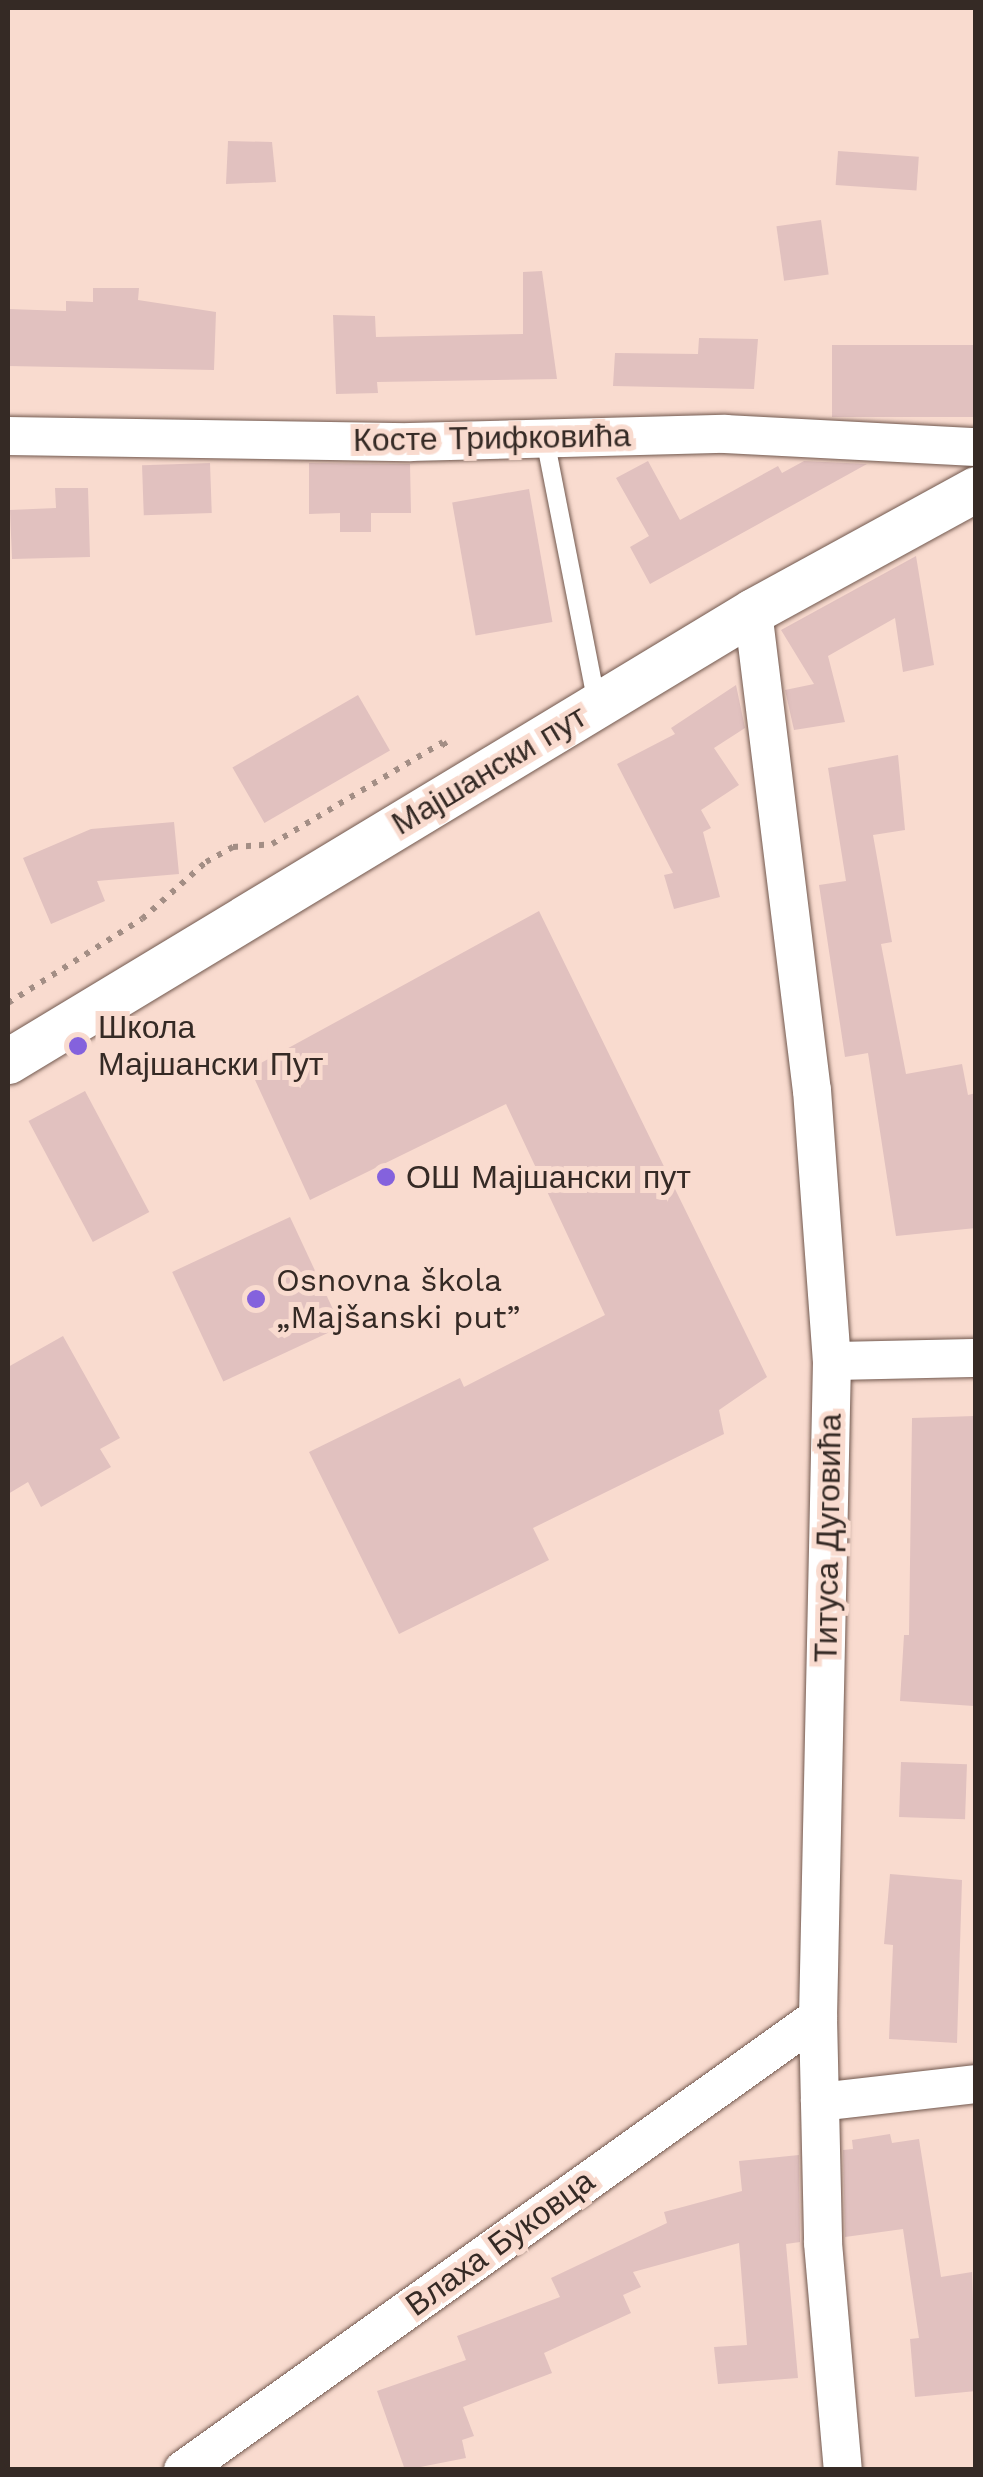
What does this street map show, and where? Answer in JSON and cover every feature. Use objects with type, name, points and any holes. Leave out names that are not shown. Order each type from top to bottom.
[{"type":"street","name":"Косте Трифковића","points":[[8,436],[546,438],[724,434],[976,447]]},
{"type":"street","name":"Мајшански пут","points":[[8,1061],[753,611],[976,489]]},
{"type":"street","name":"Титуса Дуговића","points":[[753,611],[812,1090],[832,1360],[818,2017],[823,2243],[843,2470]]},
{"type":"street","points":[[832,1360],[976,1358]]},
{"type":"street","name":"Влаха Буковца","points":[[183,2470],[818,2017]]},
{"type":"street","points":[[820,2102],[976,2084]]},
{"type":"lane","points":[[546,438],[597,705]]},
{"type":"path","points":[[8,1003],[142,920],[206,862],[234,848],[272,844],[444,742]]},
{"type":"building","points":[[228,141],[272,142],[276,182],[226,184]]},
{"type":"building","points":[[838,151],[919,157],[916,191],[836,185]]},
{"type":"building","points":[[821,220],[829,274],[784,281],[776,226]]},
{"type":"building","points":[[542,271],[557,379],[377,382],[378,393],[336,394],[333,315],[375,316],[376,337],[523,334],[523,272]]},
{"type":"building","points":[[93,288],[139,288],[138,300],[216,312],[214,370],[8,366],[8,309],[66,311],[66,301],[93,302]]},
{"type":"building","points":[[699,338],[758,339],[754,389],[613,386],[615,353],[698,354]]},
{"type":"building","points":[[832,345],[976,345],[976,417],[832,417]]},
{"type":"building","points":[[648,461],[680,520],[778,466],[782,473],[804,461],[867,464],[650,584],[630,547],[649,536],[616,478]]},
{"type":"building","points":[[210,463],[212,513],[144,515],[142,465]]},
{"type":"building","points":[[309,463],[410,464],[411,513],[371,513],[371,532],[340,532],[340,513],[309,514]]},
{"type":"building","points":[[55,488],[88,488],[90,557],[12,559],[10,510],[56,508]]},
{"type":"building","points":[[529,489],[552,622],[476,635],[452,503]]},
{"type":"building","points":[[916,556],[934,665],[903,672],[895,618],[828,656],[845,722],[794,730],[785,690],[814,684],[781,630]]},
{"type":"building","points":[[736,685],[745,728],[714,748],[739,785],[701,810],[711,828],[703,832],[720,897],[674,909],[664,875],[673,873],[617,764],[675,734],[671,728]]},
{"type":"building","points":[[358,695],[390,750],[264,823],[232,768]]},
{"type":"building","points":[[898,755],[905,830],[873,835],[892,942],[881,944],[906,1074],[962,1064],[968,1095],[976,1093],[976,1228],[896,1236],[868,1053],[845,1057],[819,885],[846,881],[828,768]]},
{"type":"building","points":[[174,822],[179,874],[97,881],[105,901],[51,924],[23,858],[91,829]]},
{"type":"building","points":[[539,911],[767,1377],[719,1410],[724,1434],[533,1528],[549,1560],[399,1634],[309,1452],[460,1378],[464,1387],[605,1315],[506,1104],[310,1200],[250,1069]]},
{"type":"building","points":[[85,1091],[149,1212],[93,1242],[28,1121]]},
{"type":"building","name":"Osnovna škola „Majšanski put”","points":[[290,1217],[341,1327],[223,1382],[172,1272]]},
{"type":"building","points":[[63,1336],[120,1438],[100,1449],[111,1467],[41,1507],[28,1482],[8,1494],[8,1367]]},
{"type":"building","points":[[975,1416],[974,1706],[900,1701],[904,1635],[909,1635],[912,1418]]},
{"type":"building","points":[[901,1762],[967,1764],[965,1819],[899,1817]]},
{"type":"building","points":[[890,1874],[962,1880],[957,2043],[889,2039],[893,1945],[884,1944]]},
{"type":"building","points":[[890,2134],[892,2143],[919,2139],[941,2277],[972,2272],[976,2391],[915,2397],[910,2339],[919,2338],[903,2229],[845,2237],[843,2150],[853,2149],[852,2140]]},
{"type":"building","points":[[799,2155],[800,2242],[786,2244],[798,2378],[718,2384],[714,2347],[747,2345],[739,2243],[633,2272],[641,2287],[623,2295],[631,2313],[544,2353],[552,2373],[463,2407],[474,2436],[462,2440],[466,2458],[405,2470],[377,2391],[466,2360],[457,2336],[560,2297],[551,2278],[667,2223],[664,2212],[742,2191],[739,2161]]},
{"type":"place","name":"Школа Мајшански Пут","points":[[78,1046]]},
{"type":"place","name":"ОШ Мајшански пут","points":[[386,1177]]},
{"type":"place","name":"Osnovna škola „Majšanski put”","points":[[256,1299]]}]
